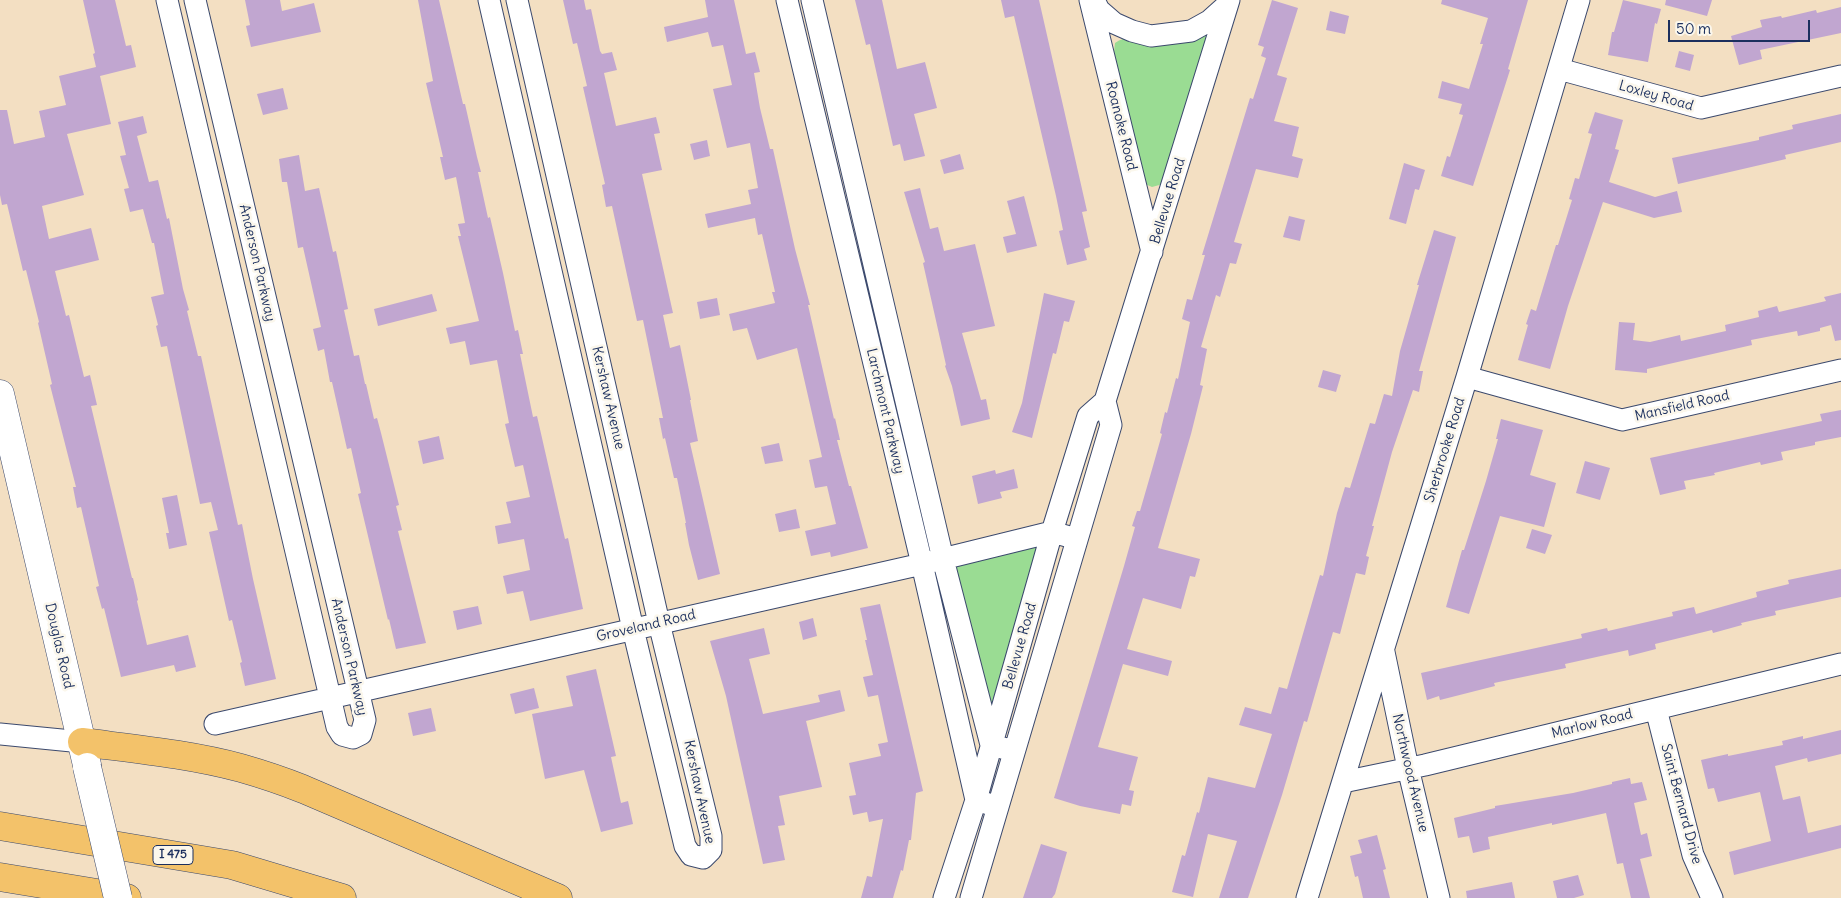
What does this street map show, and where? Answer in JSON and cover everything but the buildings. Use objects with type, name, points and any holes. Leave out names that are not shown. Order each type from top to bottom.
[{"type":"highway","points":[[84,755],[192,757],[274,778],[558,898]]},
{"type":"highway","name":"I 475","points":[[0,826],[232,865],[342,898]]},
{"type":"highway","points":[[0,877],[127,898]]},
{"type":"street","name":"Anderson Parkway","points":[[167,0],[337,727],[342,735],[353,738],[361,734],[365,720],[195,0]]},
{"type":"street","name":"Kershaw Avenue","points":[[489,0],[633,629],[685,846],[691,855],[702,858],[711,850],[711,836],[659,624],[517,0]]},
{"type":"street","name":"Larchmont Parkway","points":[[786,0],[922,564],[976,800]]},
{"type":"street","name":"Larchmont Parkway","points":[[812,0],[943,559],[991,746]]},
{"type":"street","name":"Roanoke Road","points":[[1092,0],[1098,10],[1114,23],[1132,31],[1151,36],[1191,30],[1209,21],[1228,3]]},
{"type":"street","name":"Roanoke Road","points":[[1092,0],[1152,252]]},
{"type":"street","name":"Sherbrooke Road","points":[[1307,898],[1467,378],[1579,0]]},
{"type":"street","name":"Bellevue Road","points":[[944,898],[976,800],[1052,532],[1088,416],[1105,401],[1228,3]]},
{"type":"street","name":"Loxley Road","points":[[1559,68],[1701,108],[1841,76]]},
{"type":"street","name":"Mansfield Road","points":[[1467,378],[1622,420],[1841,370]]},
{"type":"street","name":"Douglas Road","points":[[0,394],[118,898]]},
{"type":"street","name":"Bellevue Road","points":[[971,898],[1111,425],[1105,401]]},
{"type":"street","name":"Groveland Road","points":[[215,724],[922,564],[1052,532],[1077,539]]},
{"type":"street","name":"Northwood Avenue","points":[[1383,648],[1438,898]]},
{"type":"street","name":"Marlow Road","points":[[1342,782],[1408,768],[1841,664]]},
{"type":"street","name":"Saint Bernard Drive","points":[[1656,709],[1693,855],[1712,898]]},
{"type":"street","points":[[0,734],[84,755]]},
{"type":"street","points":[[991,746],[1014,751]]},
{"type":"street","points":[[976,800],[998,807]]},
{"type":"green space","points":[[1212,33],[1163,184],[1152,187],[1145,184],[1114,52],[1115,43],[1122,39],[1136,38],[1173,43]]},
{"type":"green space","points":[[1046,537],[992,707],[987,703],[949,563]]}]
